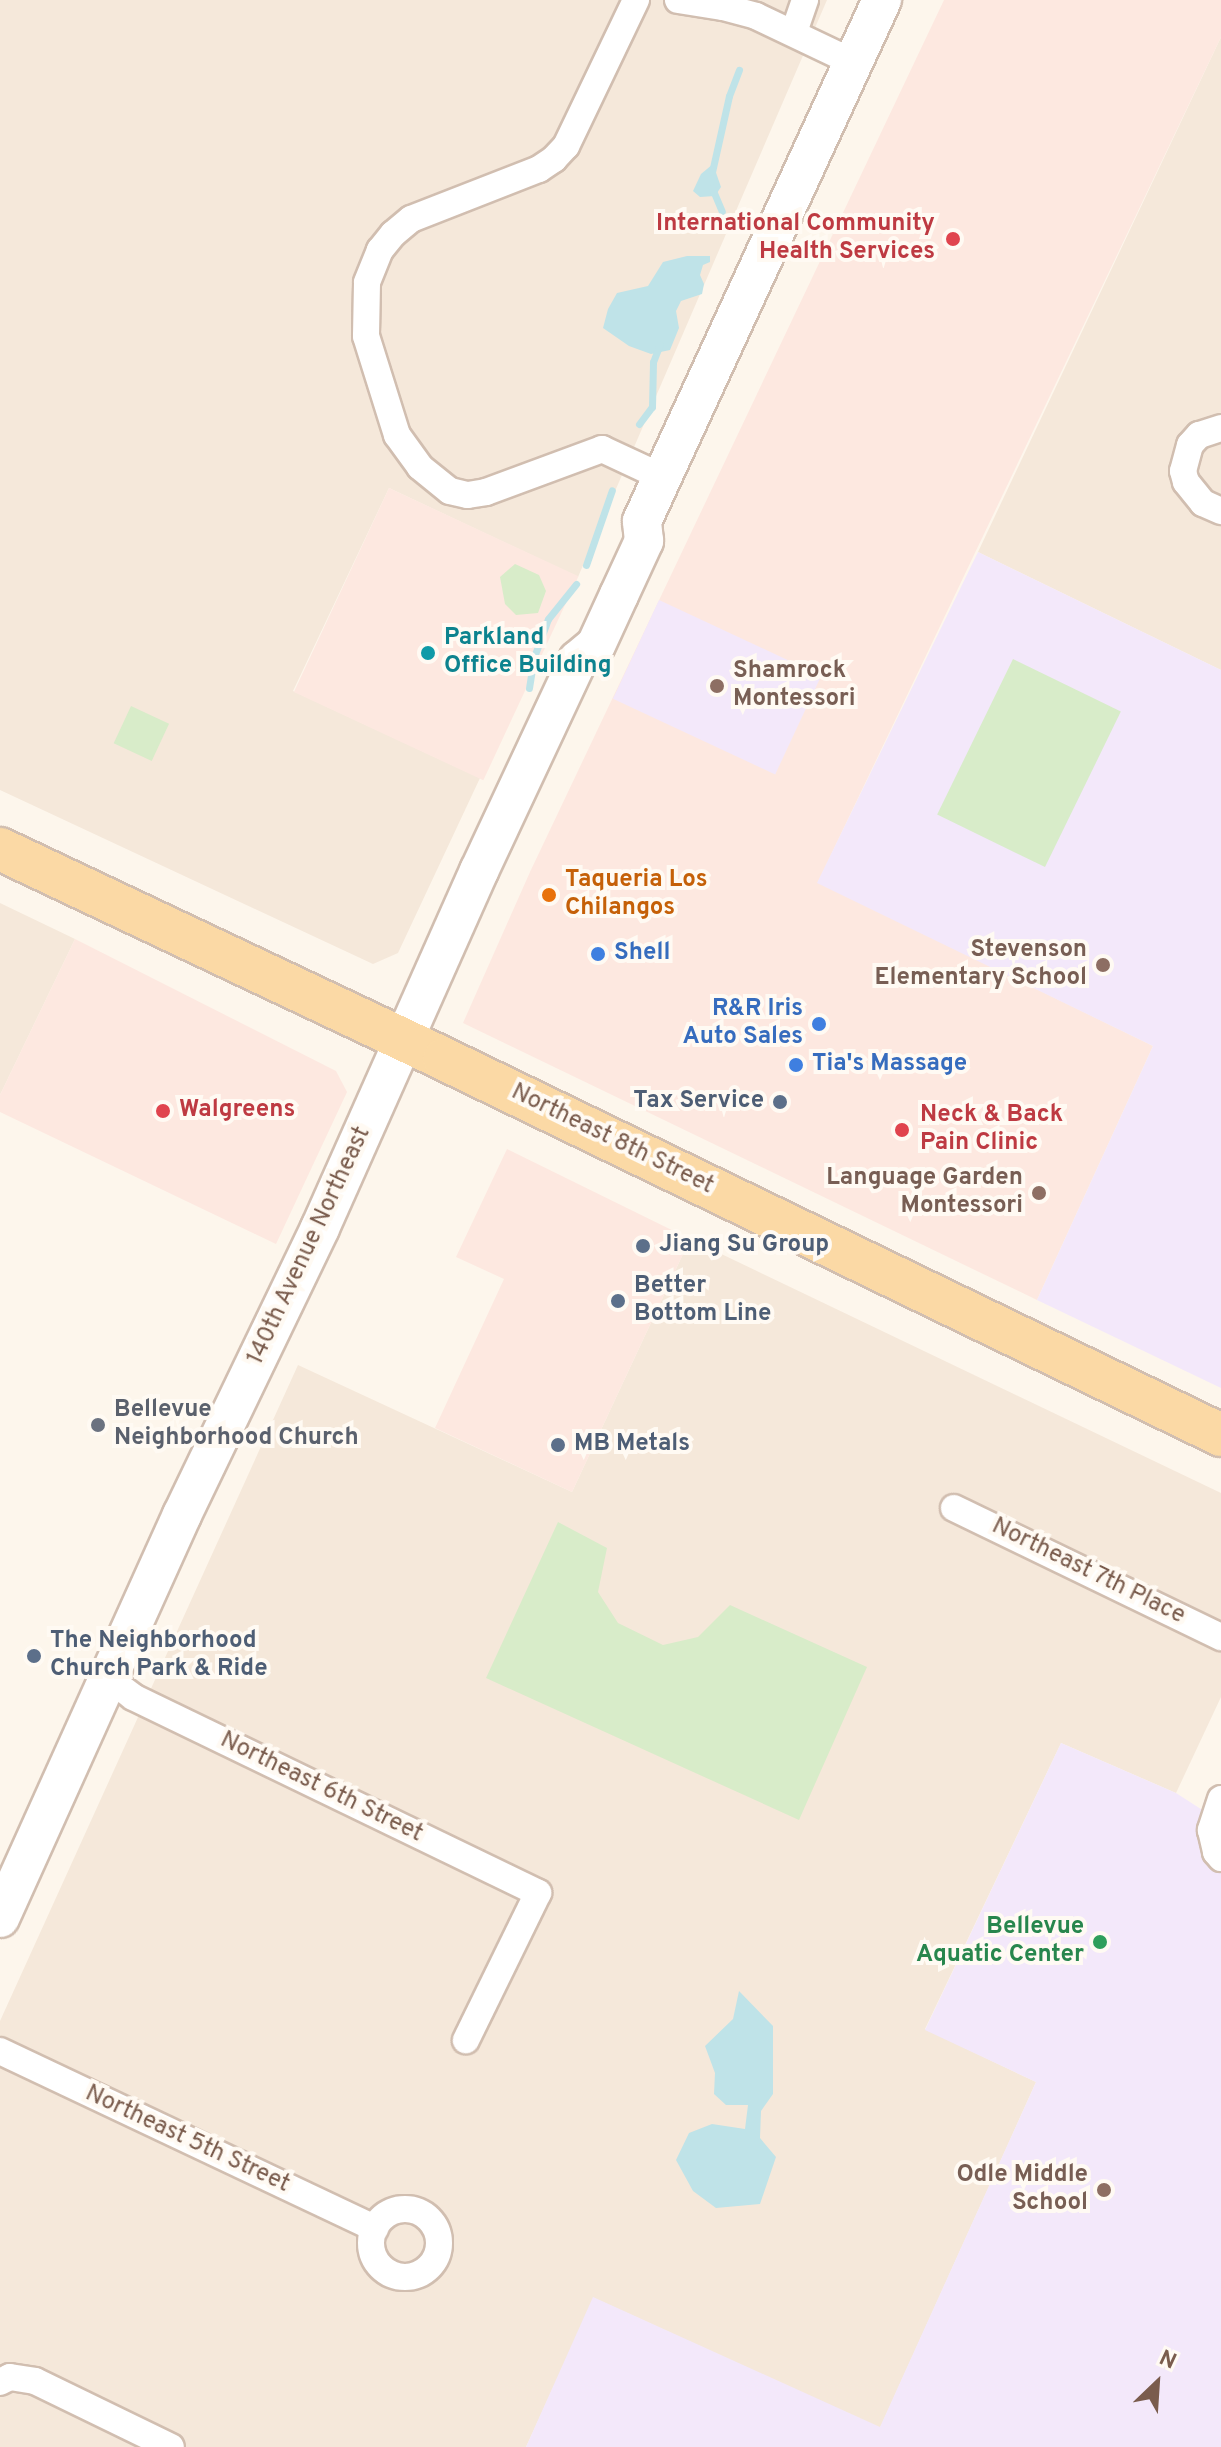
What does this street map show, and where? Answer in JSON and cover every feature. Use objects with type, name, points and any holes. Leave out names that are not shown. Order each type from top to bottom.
[{"type":"main road","name":"140th Avenue Northeast","points":[[0,1918],[108,1678],[299,1274],[578,660],[596,645],[644,541],[642,521],[882,0]]},
{"type":"main road","name":"Northeast 8th Street","points":[[0,849],[404,1040],[1221,1435]]},
{"type":"street","points":[[636,0],[566,146],[554,159],[539,169],[411,219],[380,250],[367,283],[366,336],[397,435],[420,467],[450,491],[468,495],[486,492],[602,449],[662,477]]},
{"type":"street","points":[[678,0],[723,7],[794,32],[853,62]]},
{"type":"street","points":[[794,32],[805,0]]},
{"type":"street","points":[[1221,428],[1199,435],[1190,445],[1183,471],[1186,482],[1203,503],[1221,511]]},
{"type":"street","name":"Northeast 7th Place","points":[[954,1508],[1221,1637]]},
{"type":"street","name":"Northeast 6th Street","points":[[108,1678],[133,1697],[538,1893],[466,2040]]},
{"type":"street","points":[[1221,1799],[1211,1830],[1216,1852],[1221,1858]]},
{"type":"street","name":"Northeast 5th Street","points":[[0,2051],[375,2228]]},
{"type":"street","points":[[11,2380],[35,2381],[171,2447]]},
{"type":"shaded area","points":[[0,0],[827,0],[578,577],[389,488],[293,691],[480,778],[398,953],[373,964],[0,790]]},
{"type":"shaded area","points":[[944,0],[1221,0],[1221,37],[818,882],[1153,1046],[1037,1300],[463,1023],[530,872]]},
{"type":"shaded area","points":[[1221,37],[1221,670],[978,552]]},
{"type":"shaded area","points":[[389,488],[578,576],[483,780],[294,692]]},
{"type":"shaded area","name":"Stevenson Elementary School","points":[[978,552],[1221,670],[1221,1388],[1037,1300],[1153,1046],[817,883]]},
{"type":"shaded area","name":"Shamrock Montessori","points":[[659,600],[821,676],[775,774],[613,699]]},
{"type":"shaded area","points":[[0,903],[75,939],[0,1095]]},
{"type":"shaded area","points":[[75,939],[336,1071],[347,1092],[276,1244],[0,1112],[0,1095]]},
{"type":"shaded area","points":[[507,1149],[690,1239],[572,1492],[435,1428],[504,1279],[456,1257]]},
{"type":"shaded area","points":[[690,1239],[1221,1493],[1221,1697],[1176,1793],[1061,1743],[925,2029],[1036,2082],[880,2428],[594,2298],[526,2447],[0,2447],[0,2021],[298,1365],[572,1492]]},
{"type":"shaded area","name":"Odle Middle School","points":[[1061,1743],[1176,1793],[1221,1822],[1221,2447],[526,2447],[593,2297],[880,2427],[1036,2082],[925,2030]]},
{"type":"green space","points":[[515,564],[539,575],[546,591],[538,613],[516,615],[505,604],[500,577]]},
{"type":"green space","points":[[1013,659],[1121,712],[1045,867],[937,814]]},
{"type":"green space","points":[[131,706],[169,724],[152,761],[114,743]]},
{"type":"green space","points":[[558,1522],[607,1548],[598,1592],[618,1623],[663,1645],[698,1637],[730,1605],[867,1667],[799,1820],[486,1678]]},
{"type":"water","points":[[713,164],[721,187],[715,196],[700,197],[693,191],[701,174]]},
{"type":"water","points":[[687,256],[710,256],[710,262],[703,265],[700,275],[704,284],[702,294],[681,301],[676,311],[679,328],[670,350],[651,354],[629,346],[603,328],[608,309],[617,293],[648,286],[663,262]]},
{"type":"water","points":[[739,1991],[773,2026],[773,2094],[761,2111],[760,2138],[776,2157],[760,2204],[716,2208],[693,2191],[676,2160],[689,2133],[712,2124],[745,2129],[748,2105],[726,2105],[714,2094],[715,2073],[705,2046],[733,2019]]},
{"type":"waterway","points":[[712,172],[729,96],[739,70]]},
{"type":"waterway","points":[[712,188],[722,211]]},
{"type":"waterway","points":[[639,424],[652,407],[653,362],[660,344]]},
{"type":"waterway","points":[[586,565],[612,490]]},
{"type":"waterway","points":[[529,688],[534,657],[548,619],[576,584]]},
{"type":"place","name":"International Community Health Services","points":[[953,239]]},
{"type":"place","name":"Parkland Office Building","points":[[428,653]]},
{"type":"place","name":"Shamrock Montessori","points":[[717,686]]},
{"type":"place","name":"Taqueria Los Chilangos","points":[[549,895]]},
{"type":"place","name":"Shell","points":[[598,954]]},
{"type":"place","name":"Stevenson Elementary School","points":[[1103,965]]},
{"type":"place","name":"R&R Iris Auto Sales","points":[[819,1024]]},
{"type":"place","name":"Tia's Massage","points":[[796,1065]]},
{"type":"place","name":"Tax Service","points":[[780,1102]]},
{"type":"place","name":"Walgreens","points":[[163,1111]]},
{"type":"place","name":"Neck & Back Pain Clinic","points":[[902,1130]]},
{"type":"place","name":"Language Garden Montessori","points":[[1039,1193]]},
{"type":"place","name":"Jiang Su Group","points":[[643,1246]]},
{"type":"place","name":"Better Bottom Line","points":[[618,1301]]},
{"type":"place","name":"Bellevue Neighborhood Church","points":[[98,1425]]},
{"type":"place","name":"MB Metals","points":[[558,1445]]},
{"type":"place","name":"The Neighborhood Church Park & Ride","points":[[34,1656]]},
{"type":"place","name":"Bellevue Aquatic Center","points":[[1100,1942]]},
{"type":"place","name":"Odle Middle School","points":[[1104,2190]]}]
